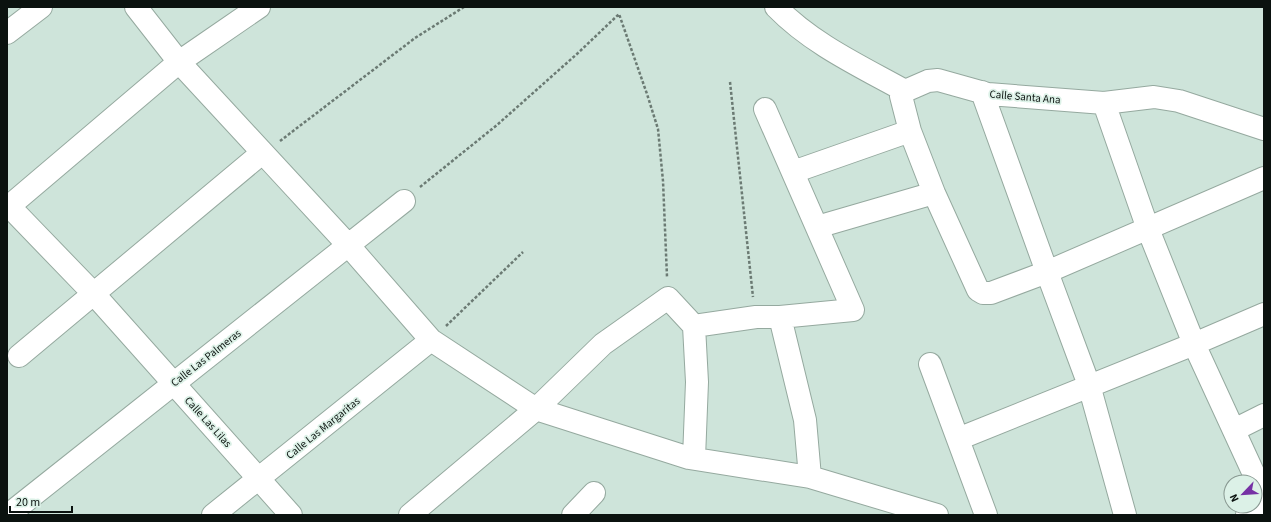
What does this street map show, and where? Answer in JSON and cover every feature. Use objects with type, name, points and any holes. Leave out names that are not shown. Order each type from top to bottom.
[{"type":"street","points":[[8,31],[41,7]]},
{"type":"street","points":[[136,7],[179,62],[432,340],[536,409],[694,458],[810,477],[936,515]]},
{"type":"street","points":[[8,206],[179,62],[259,7]]},
{"type":"street","points":[[776,7],[786,17],[822,45],[905,91],[901,96],[910,131],[934,193],[978,290],[983,293],[991,293],[1047,272],[1264,178]]},
{"type":"street","name":"Calle Santa Ana","points":[[905,91],[928,81],[938,80],[988,94],[1104,103],[1154,97],[1166,98],[1264,129]]},
{"type":"street","points":[[982,92],[1047,272],[1090,385],[1125,515]]},
{"type":"street","points":[[1104,103],[1148,229],[1194,344],[1264,496]]},
{"type":"street","points":[[694,326],[756,317],[780,317],[853,310],[765,109]]},
{"type":"street","points":[[793,172],[910,131]]},
{"type":"street","points":[[19,356],[262,153]]},
{"type":"street","points":[[817,227],[934,193]]},
{"type":"street","name":"Calle Las Palmeras","points":[[8,515],[404,201]]},
{"type":"street","name":"Calle Las Lilas","points":[[8,206],[93,293],[290,515]]},
{"type":"street","points":[[410,515],[536,409],[603,344],[668,298],[694,326],[697,382],[694,458]]},
{"type":"street","points":[[958,439],[1194,344],[1264,314]]},
{"type":"street","points":[[780,317],[805,420],[810,477]]},
{"type":"street","name":"Calle Las Margaritas","points":[[214,515],[432,340]]},
{"type":"street","points":[[930,364],[986,515]]},
{"type":"street","points":[[1234,430],[1264,415]]},
{"type":"street","points":[[572,515],[594,493]]},
{"type":"street","points":[[1247,515],[1264,508]]},
{"type":"path","points":[[286,137],[415,38],[464,7]]},
{"type":"path","points":[[422,186],[497,125],[578,53],[619,14],[658,128],[663,181],[668,298]]},
{"type":"path","points":[[730,82],[756,317]]},
{"type":"path","points":[[449,323],[523,252]]}]
